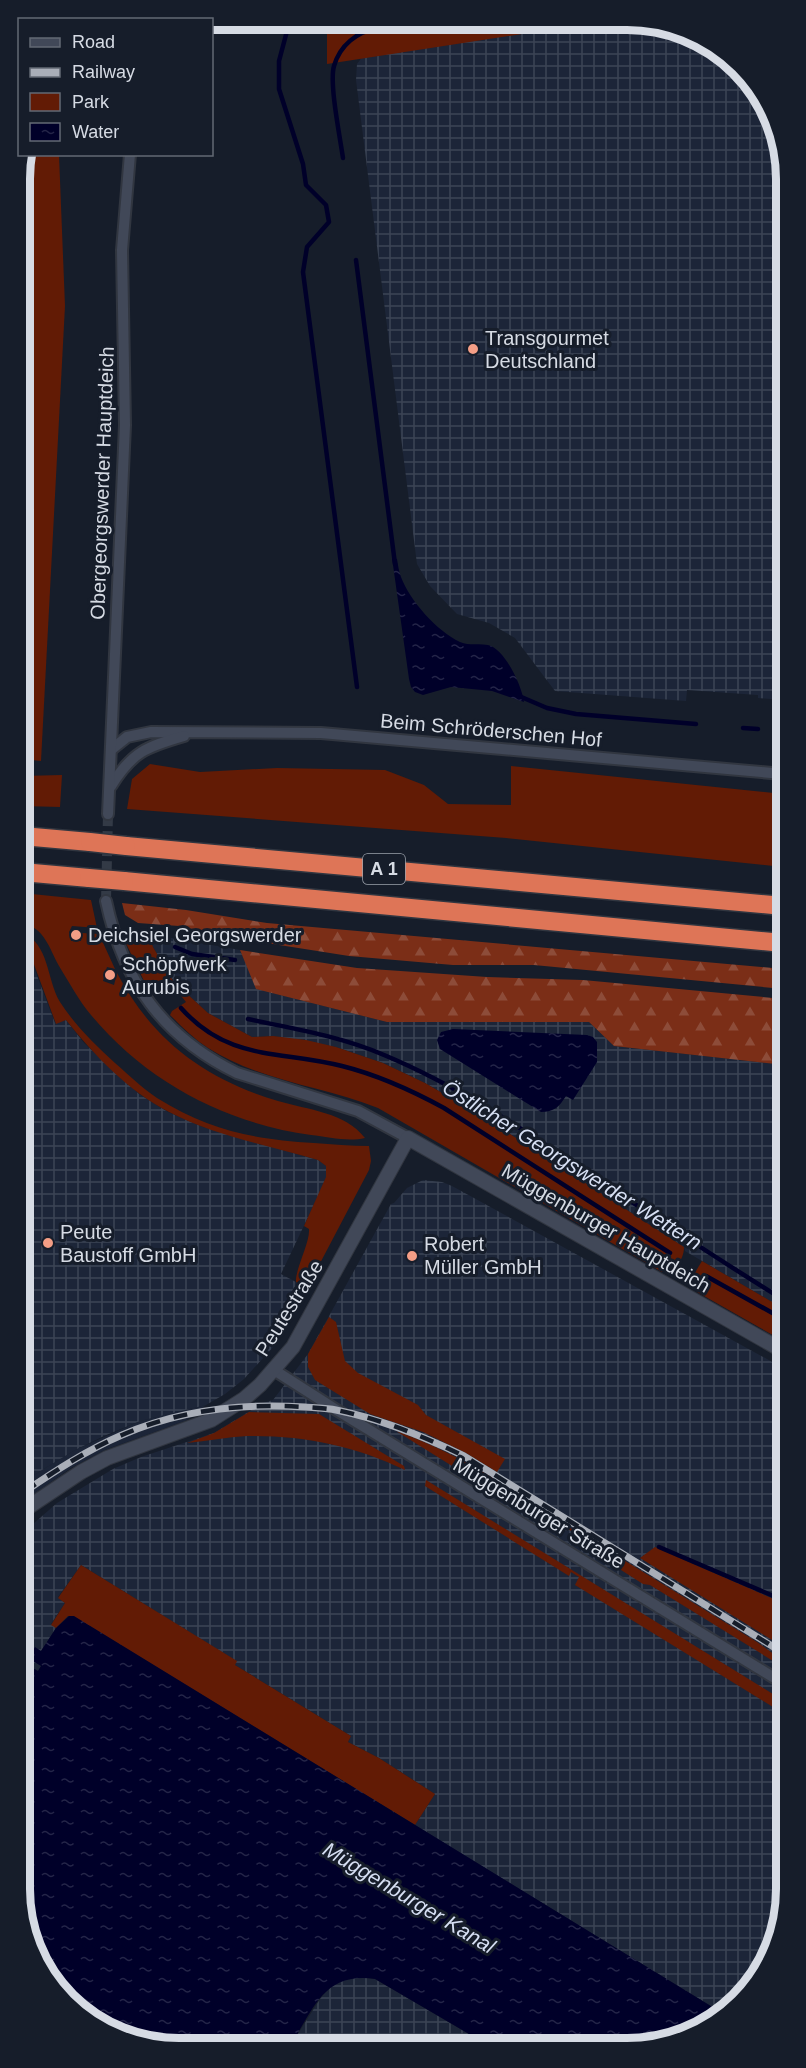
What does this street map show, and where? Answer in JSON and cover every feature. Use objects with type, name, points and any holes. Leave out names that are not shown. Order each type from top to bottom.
[{"type":"highway","name":"A 1","points":[[30,837],[776,905]]},
{"type":"highway","name":"A 1","points":[[30,873],[776,942]]},
{"type":"street","name":"Obergeorgswerder Hauptdeich","points":[[108,814],[125,425],[122,250],[130,156]]},
{"type":"street","name":"Beim Schröderschen Hof","points":[[112,750],[127,738],[143,733],[321,733],[776,773]]},
{"type":"street","name":"Beim Schröderschen Hof","points":[[110,786],[133,756],[144,750],[196,733]]},
{"type":"street","points":[[106,902],[114,938],[135,981],[159,1015],[189,1044],[219,1065],[237,1073],[358,1111],[408,1138]]},
{"type":"street","name":"Müggenburger Hauptdeich","points":[[408,1138],[776,1347]]},
{"type":"street","name":"Peutestraße","points":[[30,1506],[81,1472],[107,1458],[211,1420],[244,1399],[274,1370],[293,1347],[408,1138]]},
{"type":"street","name":"Müggenburger Straße","points":[[274,1370],[776,1679]]},
{"type":"shaded area","points":[[537,30],[646,31],[675,38],[710,55],[739,81],[756,105],[771,141],[776,179],[776,699],[758,698],[758,695],[687,690],[686,701],[555,691],[515,638],[489,623],[457,614],[430,586],[417,564],[356,80],[357,64],[363,56]]},
{"type":"shaded area","points":[[149,934],[240,950],[257,989],[387,1022],[589,1022],[614,1046],[776,1064],[776,1304],[685,1251],[684,1247],[482,1116],[425,1083],[383,1063],[336,1047],[273,1036],[252,1037],[208,1013],[173,981],[153,947]]},
{"type":"shaded area","points":[[30,957],[55,1023],[66,1020],[84,1043],[139,1094],[168,1112],[203,1127],[318,1160],[326,1166],[327,1177],[281,1274],[307,1288],[274,1346],[244,1379],[206,1405],[140,1421],[75,1450],[30,1477]]},
{"type":"shaded area","points":[[423,1180],[442,1182],[452,1186],[776,1364],[776,1899],[771,1927],[756,1963],[739,1987],[715,2009],[415,1825],[435,1794],[379,1758],[348,1742],[351,1736],[235,1665],[236,1661],[81,1565],[58,1597],[65,1603],[51,1624],[56,1628],[41,1651],[30,1656],[30,1527],[57,1503],[113,1469],[141,1457],[214,1433],[263,1403],[273,1400],[308,1354],[391,1204],[407,1188]]},
{"type":"shaded area","points":[[206,1405],[185,1421],[105,1450],[71,1468],[30,1497],[30,1477],[75,1450],[140,1421]]},
{"type":"shaded area","points":[[30,1658],[41,1666],[38,1671],[30,1666]]},
{"type":"shaded area","points":[[359,1977],[375,1979],[476,2038],[295,2038],[330,1987],[344,1980]]},
{"type":"green space","points":[[327,30],[555,30],[522,34],[327,64]]},
{"type":"green space","points":[[32,156],[59,156],[65,306],[41,761],[30,760],[30,169]]},
{"type":"green space","points":[[150,764],[200,772],[277,768],[385,770],[424,785],[448,804],[511,805],[511,766],[776,793],[776,866],[506,838],[127,809],[132,779]]},
{"type":"green space","points":[[62,775],[60,807],[30,806],[30,776]]},
{"type":"green space","points":[[30,894],[91,900],[97,928],[72,926],[69,932],[71,941],[81,941],[82,933],[99,934],[115,969],[107,967],[103,981],[114,985],[117,973],[147,1019],[165,1038],[204,1069],[227,1081],[278,1101],[337,1117],[357,1129],[365,1138],[345,1139],[311,1135],[248,1121],[190,1096],[163,1079],[113,1039],[87,1010],[36,929],[30,926]]},
{"type":"green space","points":[[122,903],[186,910],[267,923],[776,968],[776,988],[534,965],[453,965],[349,956],[241,939],[179,926],[138,923],[125,915]]},
{"type":"green space","points":[[127,932],[149,934],[153,947],[173,981],[208,1013],[252,1037],[273,1036],[336,1047],[383,1063],[425,1083],[482,1116],[684,1247],[680,1260],[671,1270],[662,1272],[378,1108],[270,1076],[208,1048],[170,1015],[172,1011],[186,1002],[180,995],[166,984],[144,981],[122,935]]},
{"type":"green space","points":[[30,937],[43,954],[55,993],[72,1018],[107,1056],[157,1098],[214,1126],[251,1136],[369,1146],[371,1161],[369,1170],[307,1288],[296,1282],[296,1277],[309,1235],[309,1229],[304,1226],[326,1177],[326,1166],[318,1160],[205,1128],[169,1112],[126,1083],[100,1059],[66,1020],[56,1024],[30,954]]},
{"type":"green space","points":[[240,950],[357,968],[487,977],[583,980],[776,998],[776,1064],[614,1046],[589,1022],[387,1022],[256,989]]},
{"type":"green space","points":[[702,1261],[776,1304],[776,1337],[697,1292],[693,1283],[695,1273]]},
{"type":"green space","points":[[329,1317],[336,1322],[345,1361],[358,1373],[418,1405],[426,1415],[505,1459],[497,1472],[466,1453],[423,1432],[370,1414],[315,1380],[308,1367],[308,1354]]},
{"type":"green space","points":[[249,1412],[319,1414],[404,1466],[405,1470],[368,1454],[309,1440],[247,1436],[187,1443],[214,1433]]},
{"type":"green space","points":[[396,1431],[446,1452],[493,1478],[481,1484]]},
{"type":"green space","points":[[426,1480],[776,1696],[776,1709],[575,1585],[579,1577],[571,1572],[569,1576],[425,1486]]},
{"type":"green space","points":[[514,1490],[518,1496],[595,1543],[593,1546],[585,1549],[577,1542],[576,1534],[516,1497]]},
{"type":"green space","points":[[655,1547],[776,1600],[776,1642],[640,1558]]},
{"type":"green space","points":[[609,1551],[757,1642],[776,1656],[776,1663],[650,1585],[643,1584],[610,1563]]},
{"type":"green space","points":[[81,1565],[237,1661],[235,1665],[351,1736],[348,1742],[379,1758],[435,1794],[415,1825],[74,1617],[68,1616],[56,1628],[51,1625],[65,1603],[58,1598]]},
{"type":"water","points":[[392,558],[397,559],[401,577],[411,596],[442,631],[460,642],[488,645],[501,653],[516,678],[524,702],[492,691],[451,687],[423,695],[415,692],[409,679]]},
{"type":"water","points":[[453,1029],[587,1035],[593,1037],[597,1042],[597,1062],[573,1100],[566,1096],[556,1108],[541,1112],[440,1049],[437,1040],[441,1032]]},
{"type":"water","name":"Müggenburger Kanal","points":[[69,1616],[74,1616],[715,2009],[684,2027],[646,2037],[476,2038],[375,1979],[358,1978],[332,1987],[322,1996],[295,2038],[169,2038],[131,2030],[113,2023],[81,2001],[61,1980],[41,1946],[31,1908],[30,1666],[38,1671],[41,1666],[30,1659],[30,1655],[35,1647],[41,1651],[56,1628]]},
{"type":"waterway","points":[[288,30],[279,61],[279,89],[303,164],[306,185],[326,205],[329,222],[307,247],[303,272],[357,687]]},
{"type":"waterway","points":[[343,158],[333,85],[334,66],[345,46],[356,36],[370,30]]},
{"type":"waterway","points":[[356,260],[395,564]]},
{"type":"waterway","points":[[519,696],[547,708],[576,714],[696,724]]},
{"type":"waterway","points":[[743,728],[758,729]]},
{"type":"waterway","points":[[175,947],[192,954],[235,960]]},
{"type":"waterway","points":[[181,1008],[199,1025],[218,1038],[237,1046],[342,1066],[381,1078],[419,1095],[444,1108],[670,1253]]},
{"type":"waterway","name":"Östlicher Georgswerder Wettern","points":[[248,1019],[367,1048],[437,1080],[512,1123],[776,1295]]},
{"type":"waterway","points":[[706,1276],[776,1315]]},
{"type":"waterway","points":[[659,1547],[776,1597]]},
{"type":"tunnel","points":[[106,901],[108,814]]},
{"type":"railway","points":[[30,1488],[96,1447],[144,1426],[189,1414],[258,1406],[336,1410],[402,1429],[464,1456],[776,1648]]},
{"type":"place","name":"Transgourmet Deutschland","points":[[473,349]]},
{"type":"place","name":"Deichsiel Georgswerder","points":[[76,935]]},
{"type":"place","name":"Schöpfwerk Aurubis","points":[[110,975]]},
{"type":"place","name":"Peute Baustoff GmbH","points":[[48,1243]]},
{"type":"place","name":"Robert Müller GmbH","points":[[412,1256]]}]
